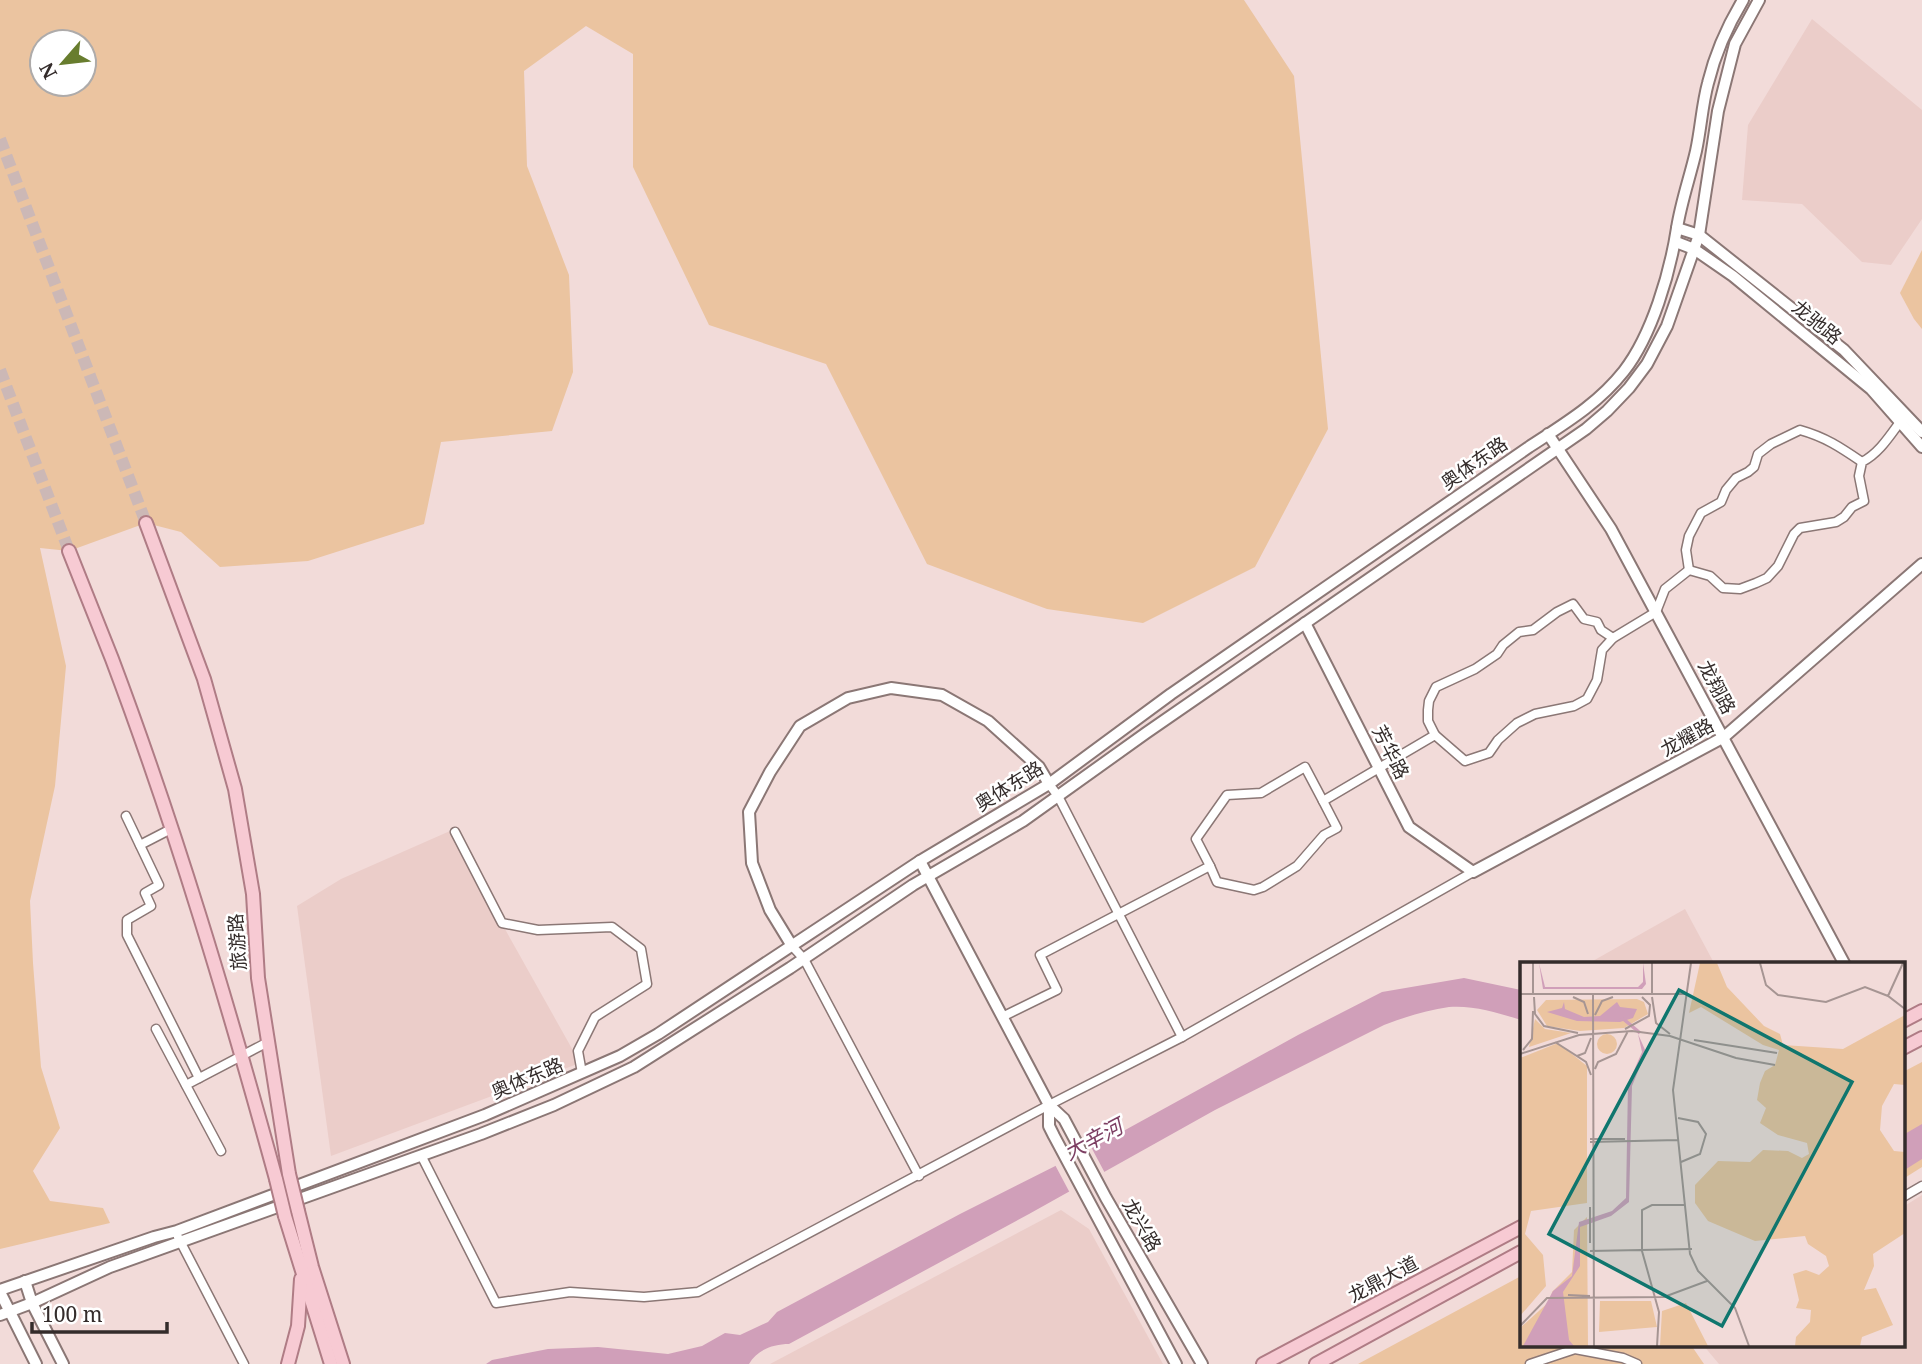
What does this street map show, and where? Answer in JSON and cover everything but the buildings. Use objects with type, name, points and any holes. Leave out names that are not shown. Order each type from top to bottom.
[{"type":"main road","points":[[5,1314],[178,1236],[481,1134],[554,1105],[634,1067],[804,959],[913,885],[1023,821],[1559,449],[1607,411],[1629,388],[1647,364],[1667,326],[1699,235],[1718,111],[1735,44],[1759,0]]},
{"type":"main road","name":"奥体东路","points":[[0,1291],[154,1237],[178,1236],[485,1115],[620,1056],[659,1034],[920,861],[1048,784],[1171,694],[1577,416],[1601,396],[1624,370],[1645,339],[1676,242],[1708,82],[1738,1]]},
{"type":"main road","name":"龙驰路","points":[[1677,228],[1699,235],[1844,350],[1922,432]]},
{"type":"main road","name":"龙驰路","points":[[1676,242],[1694,249],[1733,276],[1871,389],[1922,447]]},
{"type":"main road","name":"龙翔路","points":[[1548,434],[1611,528],[1843,962]]},
{"type":"main road","name":"旅游路","points":[[146,523],[204,679],[235,789],[253,894],[258,978],[289,1174],[312,1267],[343,1364]]},
{"type":"main road","name":"旅游路","points":[[69,551],[112,659],[171,829],[241,1056],[301,1272],[331,1364]]},
{"type":"main road","name":"龙耀路","points":[[1473,873],[1724,737],[1922,564]]},
{"type":"main road","name":"芳华路","points":[[1305,623],[1409,827],[1473,873]]},
{"type":"main road","points":[[792,946],[770,910],[752,863],[748,812],[800,726],[848,698],[891,688],[942,695],[988,721],[1039,767],[1048,784]]},
{"type":"main road","name":"龙兴路","points":[[920,861],[1049,1105],[1064,1119],[1106,1198],[1202,1364]]},
{"type":"main road","points":[[1904,1020],[1922,1011]]},
{"type":"main road","points":[[1904,1047],[1922,1038]]},
{"type":"main road","name":"龙兴路","points":[[1049,1105],[1049,1126],[1176,1364]]},
{"type":"main road","name":"龙鼎大道","points":[[1264,1364],[1520,1228]]},
{"type":"main road","points":[[1316,1364],[1520,1253]]},
{"type":"main road","points":[[288,1364],[298,1326],[301,1272]]},
{"type":"main road","points":[[25,1281],[32,1303],[63,1364]]},
{"type":"main road","points":[[0,1291],[5,1314],[36,1364]]},
{"type":"street","points":[[1862,462],[1880,449],[1900,422]]},
{"type":"street","points":[[1689,570],[1686,550],[1689,536],[1701,513],[1721,502],[1726,490],[1736,478],[1754,467],[1758,454],[1771,444],[1800,430],[1835,443],[1862,462]]},
{"type":"street","points":[[1689,570],[1710,576],[1723,588],[1740,589],[1767,578],[1800,528],[1836,522],[1852,507],[1864,501],[1859,476],[1862,462]]},
{"type":"street","points":[[1613,638],[1601,630],[1597,622],[1584,619],[1573,604],[1533,630],[1519,632],[1503,645],[1497,654],[1475,669],[1436,687],[1429,701],[1428,721],[1435,735],[1465,761],[1489,753],[1517,723],[1535,714],[1574,706],[1587,699],[1597,681],[1602,650],[1613,638],[1656,612],[1665,589],[1689,570]]},
{"type":"street","points":[[1323,801],[1435,735]]},
{"type":"street","points":[[1305,767],[1337,828],[1324,835],[1297,866],[1254,890],[1217,881],[1210,866],[1196,839],[1227,795],[1261,793],[1305,767]]},
{"type":"street","points":[[1048,784],[1058,796],[1181,1037]]},
{"type":"street","points":[[125,816],[159,885],[145,893],[151,906],[127,920],[127,935],[199,1078]]},
{"type":"street","points":[[140,845],[171,829]]},
{"type":"street","points":[[455,832],[502,923],[538,930],[612,928],[642,949],[648,984],[595,1017],[578,1051],[582,1073]]},
{"type":"street","points":[[1002,1017],[1057,990],[1040,955],[1210,866]]},
{"type":"street","points":[[421,1155],[496,1303],[570,1292],[644,1297],[698,1292],[1181,1037],[1473,873]]},
{"type":"street","points":[[792,946],[804,959],[919,1176]]},
{"type":"street","points":[[156,1028],[221,1151]]},
{"type":"street","points":[[186,1085],[268,1042]]},
{"type":"street","points":[[1904,1196],[1922,1185]]},
{"type":"street","points":[[178,1236],[244,1364]]},
{"type":"street","points":[[1530,1364],[1575,1349],[1623,1358],[1637,1364]]},
{"type":"shaded area","points":[[0,0],[1244,0],[1294,76],[1328,429],[1255,567],[1143,623],[1047,609],[927,564],[826,364],[709,325],[633,167],[633,54],[586,26],[524,71],[527,166],[569,275],[573,372],[552,431],[441,442],[424,524],[308,561],[220,567],[181,532],[146,523],[69,551],[40,548],[66,666],[55,786],[30,901],[41,1067],[60,1128],[33,1171],[50,1201],[103,1208],[110,1223],[0,1249]]},
{"type":"shaded area","points":[[1812,19],[1922,110],[1922,219],[1891,265],[1862,262],[1802,204],[1742,200],[1748,125]]},
{"type":"shaded area","points":[[1922,250],[1922,329],[1900,293]]},
{"type":"shaded area","points":[[450,831],[580,1063],[331,1156],[297,906],[341,879]]},
{"type":"shaded area","points":[[1685,909],[1713,962],[1591,962]]},
{"type":"shaded area","points":[[1464,978],[1520,990],[1520,1020],[1477,1008],[1449,1007],[1384,1025],[1215,1110],[789,1344],[766,1349],[756,1355],[749,1364],[486,1364],[492,1360],[548,1349],[598,1347],[668,1354],[702,1346],[725,1333],[740,1335],[768,1322],[777,1312],[960,1214],[1107,1140],[1382,992]]},
{"type":"shaded area","points":[[1922,1062],[1922,1167],[1904,1178],[1904,1071]]},
{"type":"shaded area","points":[[1922,1124],[1922,1159],[1904,1170],[1904,1134]]},
{"type":"shaded area","points":[[1922,1195],[1922,1364],[1719,1364],[1704,1346],[1904,1346],[1904,1206]]},
{"type":"shaded area","points":[[1061,1210],[1089,1229],[1163,1364],[770,1364]]},
{"type":"shaded area","points":[[1520,1277],[1520,1346],[1692,1346],[1704,1364],[1358,1364]]},
{"type":"pier","points":[[1090,1145],[1106,1175],[1071,1195],[1054,1163]]},
{"type":"tunnel","points":[[0,139],[146,523]]},
{"type":"tunnel","points":[[0,370],[69,551]]},
{"type":"water label","name":"大辛河","points":[[1093,1139]]}]
